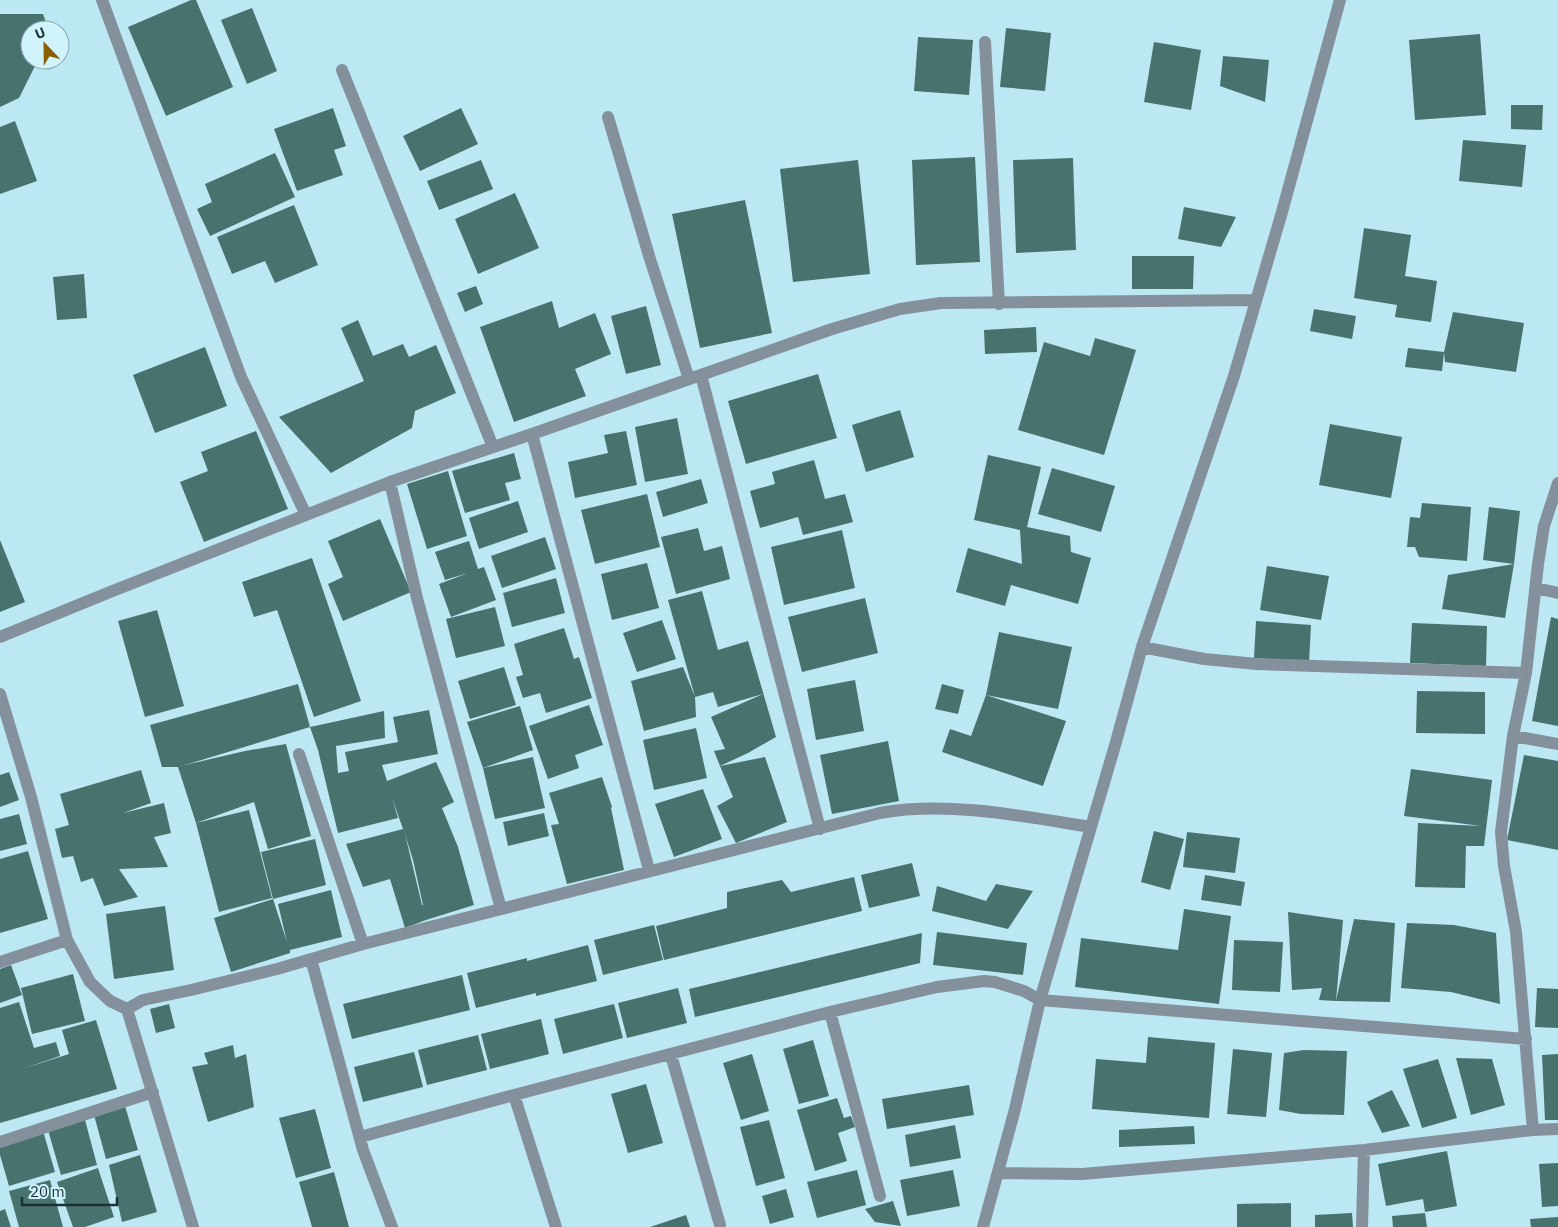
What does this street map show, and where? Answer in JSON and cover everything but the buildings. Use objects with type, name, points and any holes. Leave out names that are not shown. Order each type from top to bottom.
[{"type":"street","points":[[102,0],[241,377],[306,516]]},
{"type":"street","points":[[983,1227],[1015,1109],[1040,1000],[1142,647],[1234,376],[1340,0]]},
{"type":"street","points":[[985,42],[999,304]]},
{"type":"street","points":[[342,70],[493,447]]},
{"type":"street","points":[[608,117],[650,259],[695,377],[820,829]]},
{"type":"street","points":[[0,637],[390,482],[781,346],[900,309],[941,303],[999,304],[1256,300]]},
{"type":"street","points":[[532,434],[649,870]]},
{"type":"street","points":[[390,482],[417,598],[501,909]]},
{"type":"street","points":[[1533,1130],[1516,932],[1501,832],[1513,736],[1526,673],[1544,526],[1558,483]]},
{"type":"street","points":[[1536,588],[1558,593]]},
{"type":"street","points":[[1142,647],[1204,659],[1257,664],[1526,673]]},
{"type":"street","points":[[0,694],[31,797],[67,940],[90,982],[110,1001],[127,1009],[193,1227]]},
{"type":"street","points":[[1513,736],[1558,744]]},
{"type":"street","points":[[299,754],[363,944]]},
{"type":"street","points":[[127,1009],[143,1000],[191,990],[649,870],[880,813],[913,808],[1002,813],[1090,826]]},
{"type":"street","points":[[0,962],[67,940]]},
{"type":"street","points":[[311,959],[360,1137],[392,1227]]},
{"type":"street","points":[[360,1137],[830,1012],[937,987],[984,981],[1009,986],[1040,1000],[1526,1039]]},
{"type":"street","points":[[830,1012],[880,1196]]},
{"type":"street","points":[[671,1055],[720,1225]]},
{"type":"street","points":[[0,1142],[153,1092]]},
{"type":"street","points":[[514,1095],[556,1227]]},
{"type":"street","points":[[998,1173],[1082,1174],[1364,1150],[1533,1130],[1558,1130]]},
{"type":"street","points":[[1362,1227],[1364,1150]]}]
